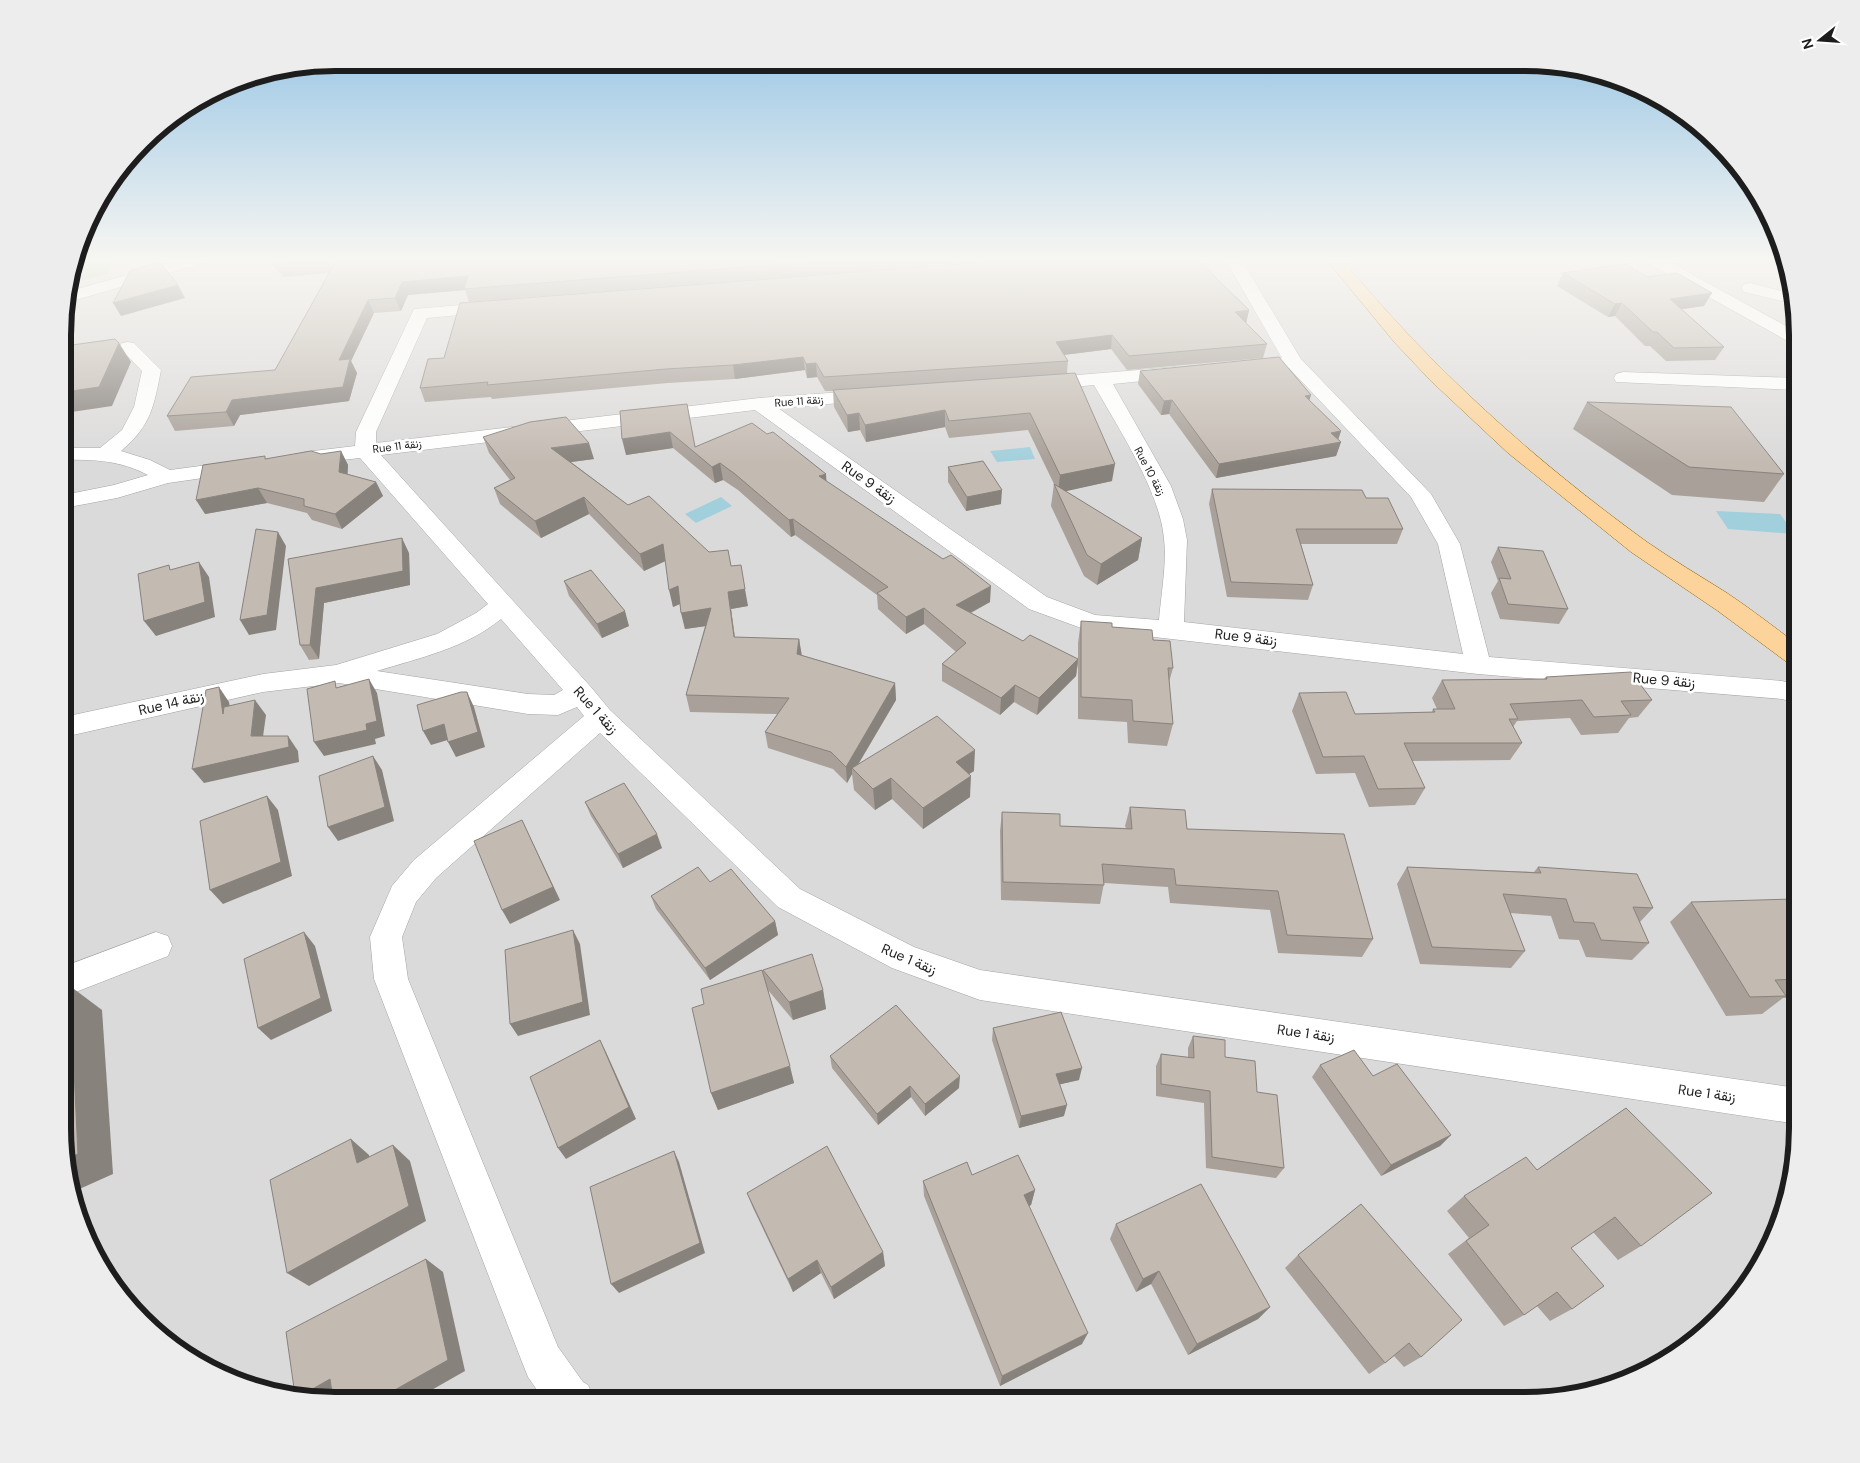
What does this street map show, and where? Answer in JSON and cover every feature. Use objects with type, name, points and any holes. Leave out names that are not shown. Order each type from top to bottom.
[{"type":"main road","points":[[1391,327],[1452,389],[1528,459],[1640,548],[1726,605],[1789,651]]},
{"type":"main road","points":[[1726,605],[1789,637]]},
{"type":"street","points":[[366,450],[366,432],[414,327]]},
{"type":"street","points":[[1273,327],[1294,362],[1420,494],[1436,519],[1448,544],[1478,665]]},
{"type":"street","points":[[1777,327],[1789,334]]},
{"type":"street","points":[[106,453],[130,433],[144,407],[152,370],[128,347]]},
{"type":"street","points":[[1226,368],[1294,362]]},
{"type":"street","points":[[1022,385],[1197,371]]},
{"type":"street","points":[[1623,378],[1789,384]]},
{"type":"street","name":"Rue 10 زنقة","points":[[1100,380],[1160,486],[1172,519],[1176,540],[1171,629]]},
{"type":"street","name":"Rue 11 زنقة","points":[[290,460],[759,404],[886,395]]},
{"type":"street","name":"Rue 9 زنقة","points":[[759,404],[1038,603],[1093,623],[1171,629],[1478,665],[1789,692]]},
{"type":"street","name":"Rue 1 زنقة","points":[[366,450],[590,705],[789,898],[897,955],[945,974],[980,985],[1789,1105]]},
{"type":"street","points":[[71,454],[106,453],[147,466],[166,477]]},
{"type":"street","points":[[71,501],[117,491],[166,477],[261,464]]},
{"type":"street","name":"Rue 14 زنقة","points":[[71,726],[262,683],[337,674],[446,640],[485,619],[502,605]]},
{"type":"street","name":"Rue 14 زنقة","points":[[337,674],[528,704],[590,705]]},
{"type":"street","points":[[564,1392],[543,1362],[391,978],[386,937],[403,895],[425,869],[590,705]]},
{"type":"street","points":[[71,743],[114,717]]},
{"type":"street","points":[[71,979],[156,946]]},
{"type":"shaded area","points":[[71,327],[1789,327],[1789,1128],[1784,1179],[1775,1213],[1762,1244],[1744,1274],[1723,1302],[1685,1337],[1657,1356],[1626,1372],[1576,1387],[1525,1392],[335,1392],[284,1387],[234,1372],[203,1356],[161,1326],[137,1302],[107,1260],[91,1229],[76,1179],[71,1128]]},
{"type":"water","points":[[1030,447],[1035,459],[997,462],[990,451]]},
{"type":"water","points":[[721,497],[732,506],[696,523],[685,514]]},
{"type":"water","points":[[1716,511],[1780,514],[1789,526],[1789,534],[1728,529]]},
{"type":"building","points":[[299,327],[355,327],[339,360],[350,359],[343,387],[232,400],[226,412],[167,416],[191,377],[275,370]]},
{"type":"building","points":[[453,327],[1250,327],[1267,344],[1129,356],[1112,335],[1056,342],[1068,361],[824,377],[816,363],[806,364],[803,357],[733,365],[487,385],[488,382],[420,388],[428,359],[444,358]]},
{"type":"building","points":[[1648,327],[1702,327],[1724,347],[1674,348],[1657,332],[1653,332]]},
{"type":"building","points":[[115,339],[119,343],[99,387],[71,391],[71,345]]},
{"type":"building","points":[[1279,357],[1311,395],[1305,396],[1341,431],[1331,433],[1341,442],[1219,464],[1172,400],[1164,401],[1140,371]]},
{"type":"building","points":[[1075,373],[1115,464],[1060,475],[1030,413],[949,421],[945,410],[865,425],[859,413],[847,415],[833,390]]},
{"type":"building","points":[[1587,402],[1731,407],[1784,474],[1689,467]]},
{"type":"building","points":[[687,404],[695,447],[752,423],[767,434],[773,432],[826,474],[819,476],[943,559],[951,555],[991,586],[956,605],[1023,641],[1030,635],[1078,659],[1039,698],[1015,685],[1001,698],[942,664],[966,643],[924,608],[906,617],[877,593],[888,587],[793,519],[789,520],[720,463],[712,467],[670,432],[622,439],[620,411]]},
{"type":"building","points":[[566,417],[589,443],[551,448],[628,505],[649,496],[709,552],[728,550],[731,566],[741,565],[745,589],[728,592],[734,637],[799,639],[797,654],[895,683],[846,767],[831,752],[765,732],[789,698],[686,695],[711,608],[681,613],[678,586],[669,590],[663,544],[640,554],[584,497],[535,521],[494,488],[515,478],[483,437],[530,422]]},
{"type":"building","points":[[311,451],[321,454],[341,451],[339,472],[376,482],[335,514],[304,506],[304,499],[258,488],[196,500],[203,465],[265,456],[265,459]]},
{"type":"building","points":[[983,461],[1002,490],[967,497],[948,467]]},
{"type":"building","points":[[1054,484],[1142,538],[1101,564],[1087,555]]},
{"type":"building","points":[[1212,489],[1362,490],[1366,498],[1388,498],[1403,529],[1296,529],[1313,585],[1231,582]]},
{"type":"building","points":[[256,529],[278,532],[267,615],[240,620]]},
{"type":"building","points":[[402,538],[403,571],[316,588],[310,645],[300,645],[288,559]]},
{"type":"building","points":[[1498,547],[1543,551],[1568,609],[1508,604],[1499,578],[1511,579]]},
{"type":"building","points":[[199,562],[205,602],[144,621],[138,574],[169,565],[170,570]]},
{"type":"building","points":[[591,570],[625,611],[597,624],[564,581]]},
{"type":"building","points":[[1081,621],[1112,623],[1112,627],[1152,630],[1153,640],[1170,641],[1173,668],[1168,668],[1173,724],[1133,721],[1132,700],[1081,697]]},
{"type":"building","points":[[1631,672],[1652,700],[1621,701],[1631,715],[1594,717],[1582,700],[1510,704],[1518,719],[1509,719],[1522,743],[1404,743],[1425,788],[1378,789],[1364,756],[1323,757],[1299,693],[1346,692],[1355,714],[1435,712],[1433,709],[1455,709],[1442,680],[1547,679],[1546,677]]},
{"type":"building","points":[[369,679],[377,721],[366,724],[367,730],[314,742],[307,689],[335,681],[336,688]]},
{"type":"building","points":[[219,687],[223,714],[224,707],[255,700],[251,736],[288,736],[289,747],[192,769],[206,690]]},
{"type":"building","points":[[461,692],[467,692],[478,732],[448,742],[444,724],[423,731],[417,705]]},
{"type":"building","points":[[937,716],[975,750],[956,762],[971,776],[923,808],[891,778],[873,789],[852,768]]},
{"type":"building","points":[[373,756],[385,807],[328,827],[319,776]]},
{"type":"building","points":[[624,783],[657,834],[618,854],[585,802]]},
{"type":"building","points":[[267,796],[281,862],[210,890],[200,821]]},
{"type":"building","points":[[1130,807],[1185,810],[1187,829],[1344,834],[1373,939],[1287,935],[1278,891],[1176,885],[1174,869],[1102,864],[1104,885],[1003,882],[1002,812],[1060,814],[1060,826],[1132,829]]},
{"type":"building","points":[[522,820],[553,887],[502,910],[474,841]]},
{"type":"building","points":[[698,867],[710,882],[731,869],[775,921],[705,968],[651,896]]},
{"type":"building","points":[[1407,867],[1541,873],[1538,867],[1637,874],[1653,908],[1633,907],[1649,943],[1601,940],[1594,923],[1574,922],[1566,899],[1503,894],[1525,951],[1432,947]]},
{"type":"building","points":[[1789,899],[1789,979],[1775,980],[1786,996],[1750,997],[1691,902]]},
{"type":"building","points":[[573,930],[583,1002],[510,1024],[505,950]]},
{"type":"building","points":[[304,932],[321,998],[258,1028],[244,959]]},
{"type":"building","points":[[812,954],[823,990],[789,1002],[763,970]]},
{"type":"building","points":[[762,970],[790,1066],[711,1093],[692,1008],[704,1004],[701,989]]},
{"type":"building","points":[[896,1005],[960,1076],[925,1104],[910,1086],[877,1114],[830,1056]]},
{"type":"building","points":[[71,1007],[78,1154],[73,1156],[71,1128]]},
{"type":"building","points":[[1061,1012],[1082,1068],[1056,1074],[1067,1105],[1021,1116],[993,1028]]},
{"type":"building","points":[[1193,1036],[1225,1040],[1225,1057],[1255,1061],[1257,1092],[1277,1095],[1284,1168],[1212,1157],[1210,1091],[1161,1084],[1161,1054],[1194,1058]]},
{"type":"building","points":[[600,1040],[629,1107],[558,1148],[530,1077]]},
{"type":"building","points":[[1354,1050],[1373,1076],[1397,1064],[1451,1135],[1391,1165],[1320,1065]]},
{"type":"building","points":[[1626,1108],[1712,1193],[1641,1246],[1615,1217],[1571,1248],[1604,1286],[1572,1309],[1557,1292],[1524,1315],[1466,1241],[1489,1225],[1464,1196],[1526,1157],[1537,1170]]},
{"type":"building","points":[[351,1139],[357,1163],[393,1145],[409,1206],[287,1273],[270,1180]]},
{"type":"building","points":[[827,1146],[883,1252],[831,1287],[817,1260],[788,1279],[747,1193]]},
{"type":"building","points":[[674,1151],[700,1243],[611,1284],[590,1187]]},
{"type":"building","points":[[1018,1155],[1035,1190],[1024,1195],[1088,1333],[1002,1376],[923,1181],[967,1162],[972,1175]]},
{"type":"building","points":[[1201,1184],[1270,1307],[1197,1344],[1159,1271],[1143,1279],[1116,1224]]},
{"type":"building","points":[[1361,1204],[1462,1320],[1421,1357],[1409,1343],[1385,1363],[1298,1255]]},
{"type":"building","points":[[426,1259],[448,1360],[391,1392],[332,1392],[330,1379],[310,1390],[294,1388],[286,1332]]}]
